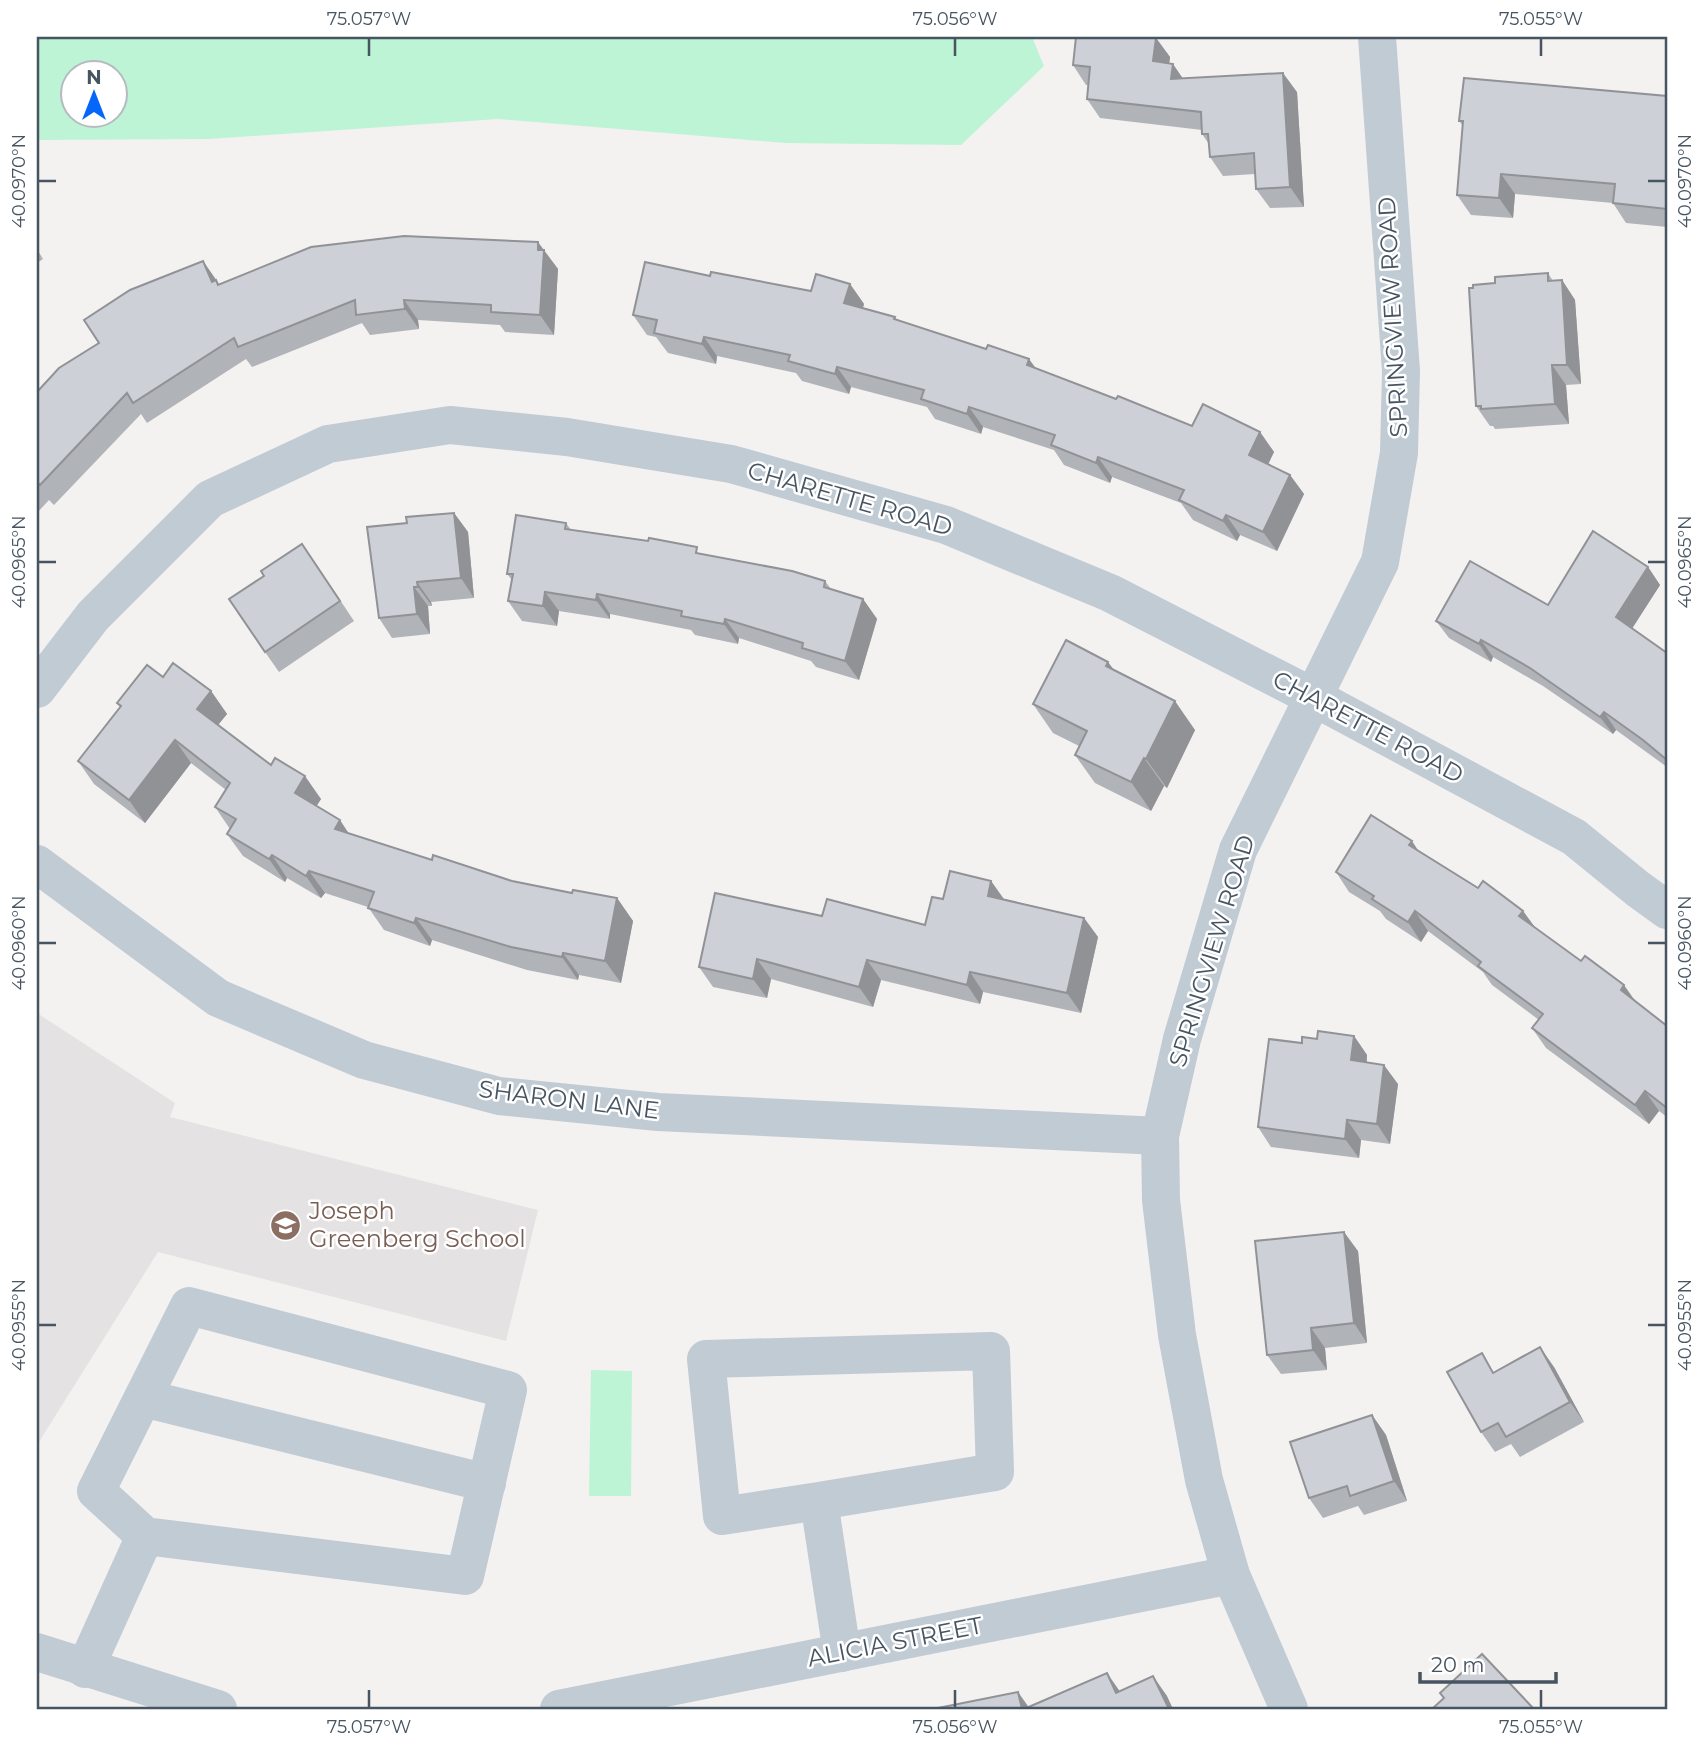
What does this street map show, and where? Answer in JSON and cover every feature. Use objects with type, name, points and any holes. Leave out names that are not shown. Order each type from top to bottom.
[{"type":"street","name":"SPRINGVIEW ROAD","points":[[1289,1709],[1231,1575],[1204,1479],[1177,1335],[1161,1200],[1160,1136],[1182,1039],[1238,850],[1380,562],[1399,453],[1401,371],[1377,37]]},
{"type":"street","name":"CHARETTE ROAD","points":[[37,689],[93,616],[210,499],[328,444],[450,425],[567,437],[731,464],[946,526],[1110,593],[1315,698],[1574,837],[1667,910]]},
{"type":"street","name":"SHARON LANE","points":[[37,864],[218,998],[364,1060],[499,1096],[658,1112],[1160,1136]]},
{"type":"street","points":[[189,1306],[508,1390],[487,1483],[465,1576],[145,1536],[96,1491],[189,1306]]},
{"type":"street","points":[[991,1351],[995,1472],[819,1501],[722,1516],[706,1359],[991,1351]]},
{"type":"street","points":[[143,1398],[487,1483]]},
{"type":"street","points":[[819,1501],[842,1653]]},
{"type":"street","points":[[85,1669],[145,1536]]},
{"type":"street","name":"ALICIA STREET","points":[[559,1709],[1231,1575]]},
{"type":"street","points":[[37,1652],[218,1709]]},
{"type":"shaded area","name":"Joseph Greenberg School","points":[[37,1013],[175,1103],[170,1117],[538,1210],[506,1341],[158,1252],[37,1445]]},
{"type":"green space","points":[[37,37],[1032,37],[1044,66],[961,145],[785,143],[498,119],[209,139],[37,142]]},
{"type":"green space","points":[[591,1370],[632,1371],[631,1496],[589,1496]]},
{"type":"building","points":[[1076,37],[1156,38],[1153,61],[1173,64],[1171,79],[1283,73],[1290,187],[1256,189],[1254,153],[1210,157],[1208,134],[1202,134],[1201,112],[1087,99],[1090,67],[1073,65]]},
{"type":"building","points":[[1464,78],[1667,96],[1667,209],[1613,203],[1615,184],[1501,174],[1499,198],[1457,195],[1463,121],[1459,121]]},
{"type":"building","points":[[404,236],[538,242],[538,250],[544,250],[540,315],[491,312],[491,305],[404,300],[405,309],[356,315],[355,300],[238,347],[234,338],[133,403],[127,393],[40,485],[37,482],[37,392],[59,368],[99,343],[84,320],[130,290],[203,261],[212,282],[216,280],[218,285],[311,247]]},
{"type":"building","points":[[645,262],[710,276],[711,272],[811,291],[816,274],[850,284],[844,303],[895,317],[894,319],[986,349],[988,345],[1029,359],[1027,365],[1116,399],[1118,396],[1192,426],[1203,404],[1260,432],[1249,455],[1290,475],[1263,532],[1226,515],[1223,521],[1179,500],[1184,490],[1098,457],[1096,463],[1051,445],[1055,435],[969,407],[967,414],[921,399],[924,390],[837,367],[835,374],[788,361],[790,355],[704,337],[702,344],[654,333],[657,320],[633,315]]},
{"type":"building","points":[[1548,273],[1548,281],[1562,280],[1567,365],[1552,365],[1555,404],[1481,409],[1481,406],[1476,406],[1469,288],[1473,288],[1473,285],[1495,283],[1495,277]]},
{"type":"building","points":[[454,513],[461,578],[417,582],[418,587],[414,587],[417,614],[379,618],[367,527],[407,523],[406,517]]},
{"type":"building","points":[[516,515],[566,523],[565,529],[648,541],[649,538],[697,547],[696,553],[792,571],[825,581],[824,587],[863,599],[845,661],[802,648],[803,643],[725,619],[724,624],[681,616],[682,611],[597,594],[596,600],[545,592],[543,606],[508,601],[513,574],[507,574]]},
{"type":"building","points":[[1593,531],[1648,567],[1616,617],[1667,653],[1667,760],[1604,712],[1600,717],[1530,668],[1481,640],[1479,644],[1436,621],[1470,561],[1548,605]]},
{"type":"building","points":[[302,544],[340,601],[265,652],[229,599],[264,576],[261,571]]},
{"type":"building","points":[[1066,640],[1108,662],[1106,666],[1175,701],[1146,759],[1144,758],[1131,782],[1075,755],[1087,731],[1033,704]]},
{"type":"building","points":[[173,663],[211,691],[197,709],[271,765],[275,758],[305,776],[295,793],[340,820],[335,829],[432,860],[433,855],[512,881],[572,893],[573,890],[617,898],[605,961],[563,953],[562,957],[511,947],[416,918],[414,923],[368,908],[374,892],[309,871],[306,876],[272,855],[269,859],[227,834],[236,819],[215,807],[230,783],[175,740],[129,800],[78,761],[121,706],[117,703],[147,665],[163,677]]},
{"type":"building","points":[[1371,815],[1412,841],[1409,845],[1478,888],[1483,881],[1523,911],[1519,916],[1581,961],[1585,956],[1624,985],[1621,990],[1667,1026],[1667,1108],[1645,1091],[1635,1105],[1532,1028],[1543,1014],[1478,966],[1481,962],[1415,911],[1408,922],[1336,872]]},
{"type":"building","points":[[950,871],[991,881],[988,896],[1084,918],[1067,993],[970,972],[967,985],[867,960],[859,987],[757,959],[753,979],[699,967],[715,893],[822,916],[827,899],[925,925],[932,897],[943,899]]},
{"type":"building","points":[[1318,1031],[1354,1036],[1351,1060],[1384,1065],[1377,1124],[1347,1120],[1345,1139],[1258,1127],[1269,1039],[1302,1043],[1302,1037],[1317,1039]]},
{"type":"building","points":[[1344,1232],[1354,1323],[1311,1328],[1313,1350],[1267,1355],[1255,1241]]},
{"type":"building","points":[[1540,1347],[1570,1402],[1506,1437],[1498,1423],[1481,1432],[1447,1372],[1482,1353],[1493,1373]]},
{"type":"building","points":[[1372,1415],[1394,1481],[1350,1496],[1347,1486],[1309,1498],[1290,1442]]},
{"type":"building","points":[[1482,1654],[1534,1709],[1432,1709],[1444,1698],[1440,1693]]},
{"type":"building","points":[[1107,1673],[1116,1693],[1153,1676],[1169,1709],[1024,1709]]},
{"type":"building","points":[[1018,1692],[1022,1709],[933,1709]]},
{"type":"place","name":"Joseph Greenberg School","points":[[286,1225]]}]
